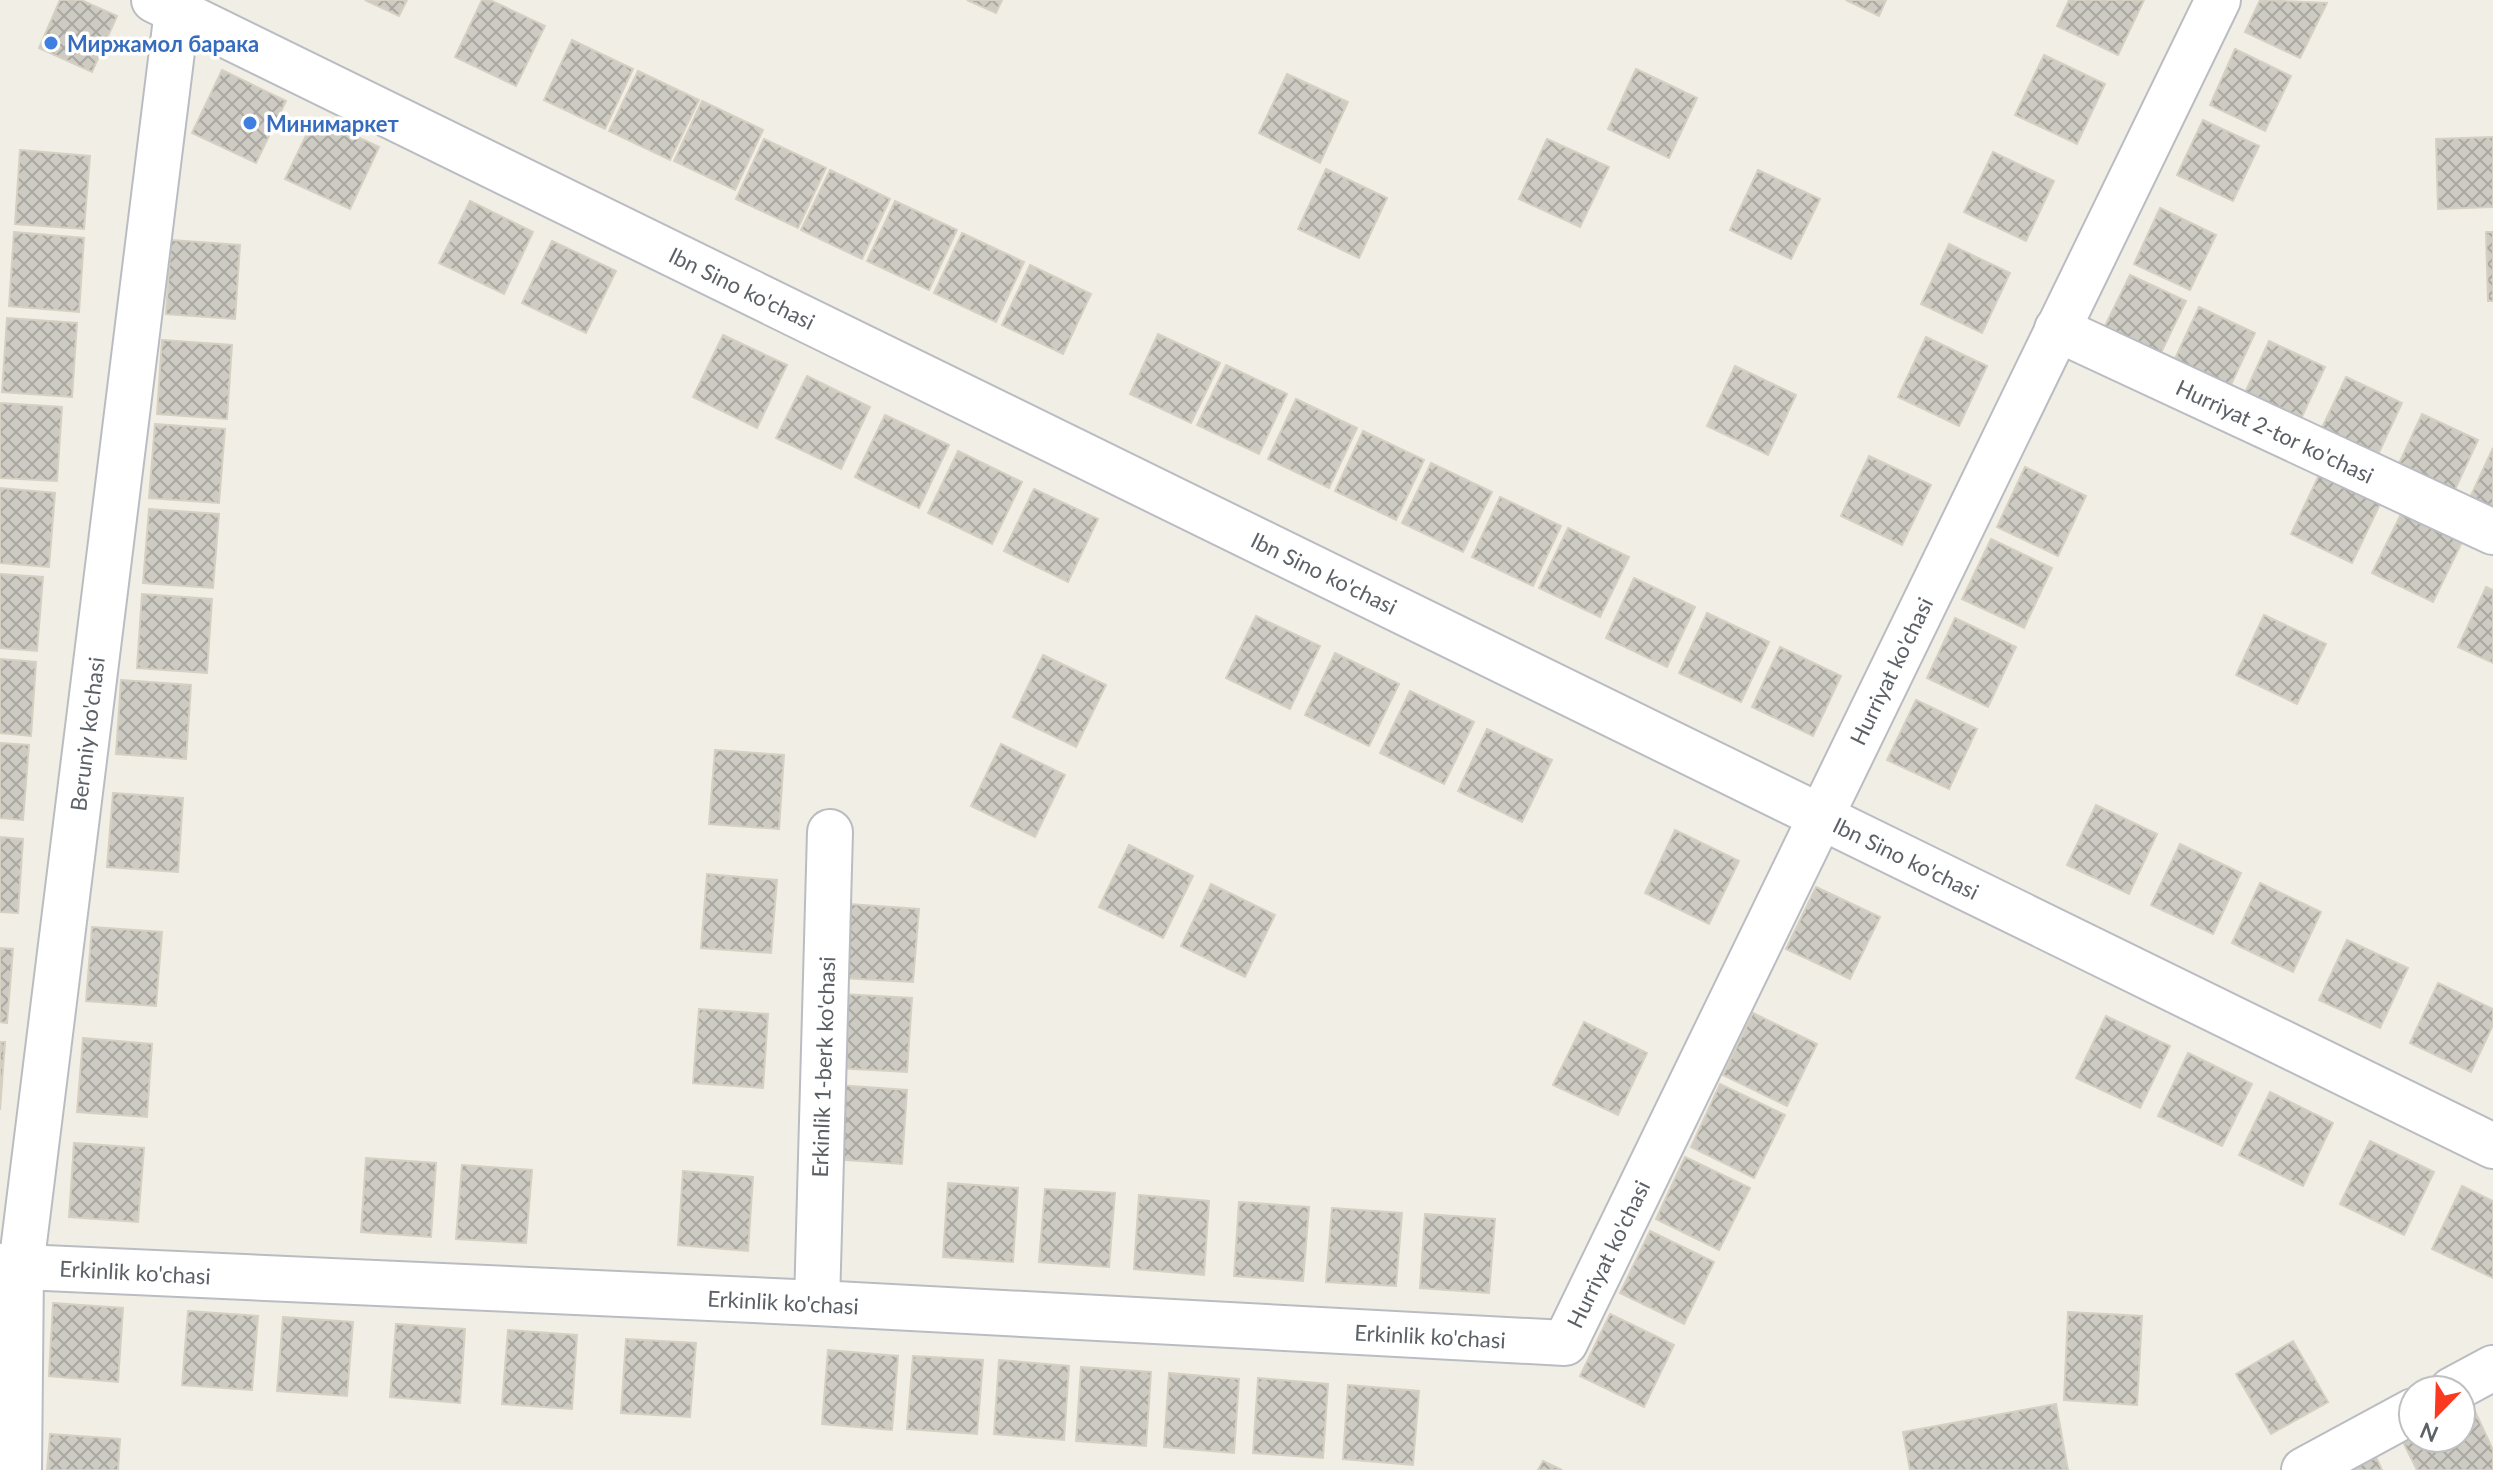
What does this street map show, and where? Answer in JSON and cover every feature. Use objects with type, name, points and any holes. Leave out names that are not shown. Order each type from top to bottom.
[{"type":"street","name":"Hurriyat ko'chasi","points":[[1565,1343],[2218,0]]},
{"type":"street","name":"Ibn Sino ko'chasi","points":[[171,4],[2493,1146]]},
{"type":"street","name":"Beruniy ko'chasi","points":[[19,1470],[11,1267],[171,4]]},
{"type":"street","name":"Hurriyat 2-tor ko'chasi","points":[[2057,329],[2493,532]]},
{"type":"street","name":"Erkinlik 1-berk ko'chasi","points":[[817,1303],[830,832]]},
{"type":"street","name":"Erkinlik ko'chasi","points":[[11,1267],[817,1303],[1565,1343]]},
{"type":"street","points":[[2304,1470],[2397,1420]]},
{"type":"building","points":[[60,0],[81,0],[117,16],[92,72],[39,48]]},
{"type":"building","points":[[365,0],[407,0],[399,16]]},
{"type":"building","points":[[482,0],[490,0],[545,26],[516,86],[455,57]]},
{"type":"building","points":[[967,0],[1002,0],[996,13]]},
{"type":"building","points":[[1846,0],[1886,0],[1879,16]]},
{"type":"building","points":[[2069,0],[2144,0],[2118,55],[2057,26]]},
{"type":"building","points":[[2260,0],[2327,3],[2300,58],[2245,32]]},
{"type":"building","points":[[572,40],[633,69],[605,129],[544,100]]},
{"type":"building","points":[[2235,49],[2291,76],[2265,131],[2210,105]]},
{"type":"building","points":[[2044,55],[2105,84],[2077,144],[2015,115]]},
{"type":"building","points":[[1636,69],[1697,98],[1669,158],[1608,129]]},
{"type":"building","points":[[222,70],[286,101],[256,163],[192,133]]},
{"type":"building","points":[[638,71],[699,100],[670,160],[609,131]]},
{"type":"building","points":[[1287,74],[1348,102],[1320,163],[1259,133]]},
{"type":"building","points":[[702,101],[763,130],[735,190],[674,161]]},
{"type":"building","points":[[315,117],[379,147],[350,209],[285,179]]},
{"type":"building","points":[[2203,120],[2259,146],[2233,201],[2177,175]]},
{"type":"building","points":[[2493,137],[2493,207],[2438,209],[2436,139]]},
{"type":"building","points":[[764,139],[826,168],[798,228],[736,199]]},
{"type":"building","points":[[1547,139],[1609,167],[1580,227],[1519,199]]},
{"type":"building","points":[[20,150],[90,156],[84,229],[15,224]]},
{"type":"building","points":[[1993,152],[2054,181],[2026,241],[1964,212]]},
{"type":"building","points":[[1326,169],[1387,198],[1359,258],[1298,229]]},
{"type":"building","points":[[830,170],[890,199],[862,259],[801,230]]},
{"type":"building","points":[[1758,170],[1820,199],[1791,259],[1730,230]]},
{"type":"building","points":[[470,201],[533,232],[504,294],[439,263]]},
{"type":"building","points":[[895,201],[957,230],[929,290],[867,261]]},
{"type":"building","points":[[2160,208],[2216,235],[2190,290],[2134,264]]},
{"type":"building","points":[[14,232],[84,238],[79,312],[9,306]]},
{"type":"building","points":[[2486,232],[2493,232],[2493,301],[2488,301]]},
{"type":"building","points":[[962,233],[1024,262],[996,322],[934,293]]},
{"type":"building","points":[[171,240],[240,245],[235,319],[166,314]]},
{"type":"building","points":[[552,241],[616,271],[586,333],[522,303]]},
{"type":"building","points":[[1949,244],[2010,273],[1982,333],[1921,304]]},
{"type":"building","points":[[1030,265],[1091,294],[1063,354],[1002,325]]},
{"type":"building","points":[[2130,275],[2186,301],[2159,357],[2103,330]]},
{"type":"building","points":[[2199,307],[2255,333],[2229,389],[2173,363]]},
{"type":"building","points":[[7,318],[77,323],[72,397],[2,392]]},
{"type":"building","points":[[1158,334],[1220,363],[1191,423],[1130,394]]},
{"type":"building","points":[[723,335],[787,365],[757,428],[693,397]]},
{"type":"building","points":[[1926,337],[1987,366],[1959,426],[1898,397]]},
{"type":"building","points":[[162,340],[232,345],[227,419],[157,414]]},
{"type":"building","points":[[2269,341],[2325,367],[2299,423],[2243,397]]},
{"type":"building","points":[[1226,365],[1287,394],[1259,454],[1197,425]]},
{"type":"building","points":[[1735,366],[1796,395],[1768,455],[1707,426]]},
{"type":"building","points":[[807,376],[870,407],[841,469],[776,438]]},
{"type":"building","points":[[2346,377],[2402,403],[2376,459],[2320,432]]},
{"type":"building","points":[[1296,399],[1357,428],[1329,488],[1268,459]]},
{"type":"building","points":[[0,403],[62,407],[57,481],[0,478]]},
{"type":"building","points":[[2422,414],[2478,440],[2452,496],[2396,470]]},
{"type":"building","points":[[885,415],[949,445],[919,508],[855,477]]},
{"type":"building","points":[[155,424],[225,429],[219,503],[149,498]]},
{"type":"building","points":[[1363,431],[1424,460],[1396,520],[1335,491]]},
{"type":"building","points":[[2493,448],[2493,516],[2467,504]]},
{"type":"building","points":[[958,451],[1022,482],[992,544],[928,513]]},
{"type":"building","points":[[1869,456],[1931,485],[1902,545],[1841,516]]},
{"type":"building","points":[[1431,463],[1492,492],[1463,552],[1402,523]]},
{"type":"building","points":[[2025,467],[2086,496],[2058,556],[1997,527]]},
{"type":"building","points":[[2320,473],[2381,502],[2352,563],[2291,534]]},
{"type":"building","points":[[0,488],[55,493],[49,567],[0,563]]},
{"type":"building","points":[[1034,489],[1098,519],[1068,582],[1004,551]]},
{"type":"building","points":[[1500,497],[1561,526],[1533,586],[1472,557]]},
{"type":"building","points":[[149,509],[219,514],[213,588],[143,583]]},
{"type":"building","points":[[2401,514],[2462,542],[2433,602],[2372,573]]},
{"type":"building","points":[[1568,528],[1629,557],[1600,617],[1539,588]]},
{"type":"building","points":[[1991,539],[2052,568],[2024,628],[1962,599]]},
{"type":"building","points":[[0,574],[43,577],[37,651],[0,648]]},
{"type":"building","points":[[1634,578],[1695,607],[1667,667],[1606,638]]},
{"type":"building","points":[[2486,587],[2493,590],[2493,663],[2458,647]]},
{"type":"building","points":[[142,594],[212,599],[207,673],[137,668]]},
{"type":"building","points":[[1707,613],[1769,642],[1741,702],[1679,673]]},
{"type":"building","points":[[2264,615],[2326,644],[2297,704],[2236,675]]},
{"type":"building","points":[[1256,616],[1320,646],[1290,709],[1226,678]]},
{"type":"building","points":[[1955,618],[2016,647],[1988,707],[1927,678]]},
{"type":"building","points":[[1780,647],[1841,676],[1813,736],[1752,707]]},
{"type":"building","points":[[1335,653],[1399,684],[1369,746],[1305,715]]},
{"type":"building","points":[[1043,655],[1106,685],[1076,747],[1013,717]]},
{"type":"building","points":[[0,659],[36,662],[31,736],[0,733]]},
{"type":"building","points":[[121,680],[191,685],[186,759],[116,754]]},
{"type":"building","points":[[1410,691],[1474,722],[1444,784],[1380,753]]},
{"type":"building","points":[[1916,700],[1977,729],[1949,789],[1887,760]]},
{"type":"building","points":[[1487,729],[1552,760],[1522,822],[1458,791]]},
{"type":"building","points":[[0,743],[29,745],[23,820],[0,818]]},
{"type":"building","points":[[1001,744],[1065,775],[1035,837],[971,806]]},
{"type":"building","points":[[715,750],[784,755],[779,829],[709,824]]},
{"type":"building","points":[[113,793],[183,798],[178,872],[107,867]]},
{"type":"building","points":[[2096,805],[2157,834],[2129,894],[2067,865]]},
{"type":"building","points":[[1675,830],[1739,861],[1709,924],[1645,893]]},
{"type":"building","points":[[0,837],[23,839],[18,913],[0,912]]},
{"type":"building","points":[[2180,844],[2241,873],[2213,934],[2151,905]]},
{"type":"building","points":[[1129,845],[1193,876],[1163,938],[1099,907]]},
{"type":"building","points":[[707,874],[777,880],[771,953],[701,948]]},
{"type":"building","points":[[2260,883],[2321,912],[2293,972],[2232,943]]},
{"type":"building","points":[[1211,884],[1275,915],[1245,977],[1181,946]]},
{"type":"building","points":[[1816,887],[1880,917],[1850,979],[1786,949]]},
{"type":"building","points":[[849,904],[919,909],[913,982],[843,978]]},
{"type":"building","points":[[92,927],[162,932],[156,1006],[86,1001]]},
{"type":"building","points":[[2347,940],[2408,968],[2380,1028],[2319,1000]]},
{"type":"building","points":[[0,948],[13,949],[7,1023],[0,1022]]},
{"type":"building","points":[[2438,983],[2493,1009],[2493,1025],[2471,1072],[2410,1043]]},
{"type":"building","points":[[842,994],[912,998],[907,1072],[837,1068]]},
{"type":"building","points":[[699,1009],[768,1014],[763,1088],[693,1083]]},
{"type":"building","points":[[1753,1013],[1817,1044],[1787,1106],[1723,1075]]},
{"type":"building","points":[[2106,1016],[2170,1046],[2140,1108],[2076,1078]]},
{"type":"building","points":[[1584,1022],[1647,1053],[1618,1115],[1553,1085]]},
{"type":"building","points":[[83,1038],[152,1044],[147,1117],[77,1112]]},
{"type":"building","points":[[0,1042],[5,1042],[0,1110]]},
{"type":"building","points":[[2188,1053],[2252,1084],[2222,1146],[2158,1116]]},
{"type":"building","points":[[1720,1084],[1785,1115],[1754,1178],[1691,1147]]},
{"type":"building","points":[[837,1085],[907,1090],[902,1164],[832,1159]]},
{"type":"building","points":[[2270,1092],[2333,1123],[2303,1186],[2239,1155]]},
{"type":"building","points":[[2370,1141],[2434,1172],[2404,1235],[2340,1204]]},
{"type":"building","points":[[74,1143],[144,1148],[138,1222],[69,1217]]},
{"type":"building","points":[[1685,1157],[1750,1188],[1719,1250],[1656,1219]]},
{"type":"building","points":[[366,1158],[436,1163],[431,1237],[361,1232]]},
{"type":"building","points":[[462,1165],[532,1170],[526,1243],[456,1239]]},
{"type":"building","points":[[683,1171],[753,1177],[748,1251],[678,1245]]},
{"type":"building","points":[[948,1183],[1018,1188],[1013,1262],[943,1257]]},
{"type":"building","points":[[2462,1186],[2493,1201],[2493,1278],[2432,1249]]},
{"type":"building","points":[[1045,1189],[1115,1193],[1109,1267],[1039,1262]]},
{"type":"building","points":[[1139,1195],[1209,1201],[1204,1275],[1134,1269]]},
{"type":"building","points":[[1239,1202],[1309,1207],[1303,1281],[1234,1276]]},
{"type":"building","points":[[1332,1208],[1402,1213],[1396,1286],[1326,1282]]},
{"type":"building","points":[[1425,1214],[1495,1219],[1489,1293],[1420,1288]]},
{"type":"building","points":[[1650,1231],[1714,1262],[1684,1324],[1620,1293]]},
{"type":"building","points":[[53,1303],[123,1308],[118,1382],[49,1376]]},
{"type":"building","points":[[188,1311],[258,1316],[252,1390],[182,1385]]},
{"type":"building","points":[[2068,1312],[2142,1316],[2137,1405],[2064,1400]]},
{"type":"building","points":[[1610,1314],[1674,1345],[1644,1407],[1580,1376]]},
{"type":"building","points":[[283,1317],[353,1322],[347,1396],[277,1391]]},
{"type":"building","points":[[396,1324],[465,1329],[460,1403],[390,1397]]},
{"type":"building","points":[[508,1330],[577,1335],[572,1409],[502,1404]]},
{"type":"building","points":[[626,1339],[696,1343],[690,1417],[621,1413]]},
{"type":"building","points":[[2293,1341],[2328,1402],[2271,1434],[2236,1374]]},
{"type":"building","points":[[828,1350],[898,1356],[892,1430],[822,1424]]},
{"type":"building","points":[[913,1356],[983,1360],[977,1434],[907,1429]]},
{"type":"building","points":[[999,1360],[1069,1366],[1064,1440],[994,1434]]},
{"type":"building","points":[[1081,1367],[1151,1372],[1146,1446],[1076,1441]]},
{"type":"building","points":[[1169,1373],[1239,1379],[1234,1453],[1164,1447]]},
{"type":"building","points":[[1258,1378],[1328,1384],[1323,1458],[1253,1453]]},
{"type":"building","points":[[1348,1385],[1419,1391],[1413,1465],[1343,1459]]},
{"type":"building","points":[[2056,1404],[2068,1470],[1910,1470],[1903,1432]]},
{"type":"building","points":[[2477,1416],[2493,1450],[2493,1470],[2417,1470],[2409,1454],[2477,1454]]},
{"type":"building","points":[[50,1434],[120,1439],[118,1470],[47,1470]]},
{"type":"building","points":[[2376,1457],[2382,1470],[2349,1470]]},
{"type":"building","points":[[1543,1461],[1562,1470],[1538,1470]]},
{"type":"place","name":"Миржамол барака","points":[[51,43]]},
{"type":"place","name":"Минимаркет","points":[[250,123]]}]
